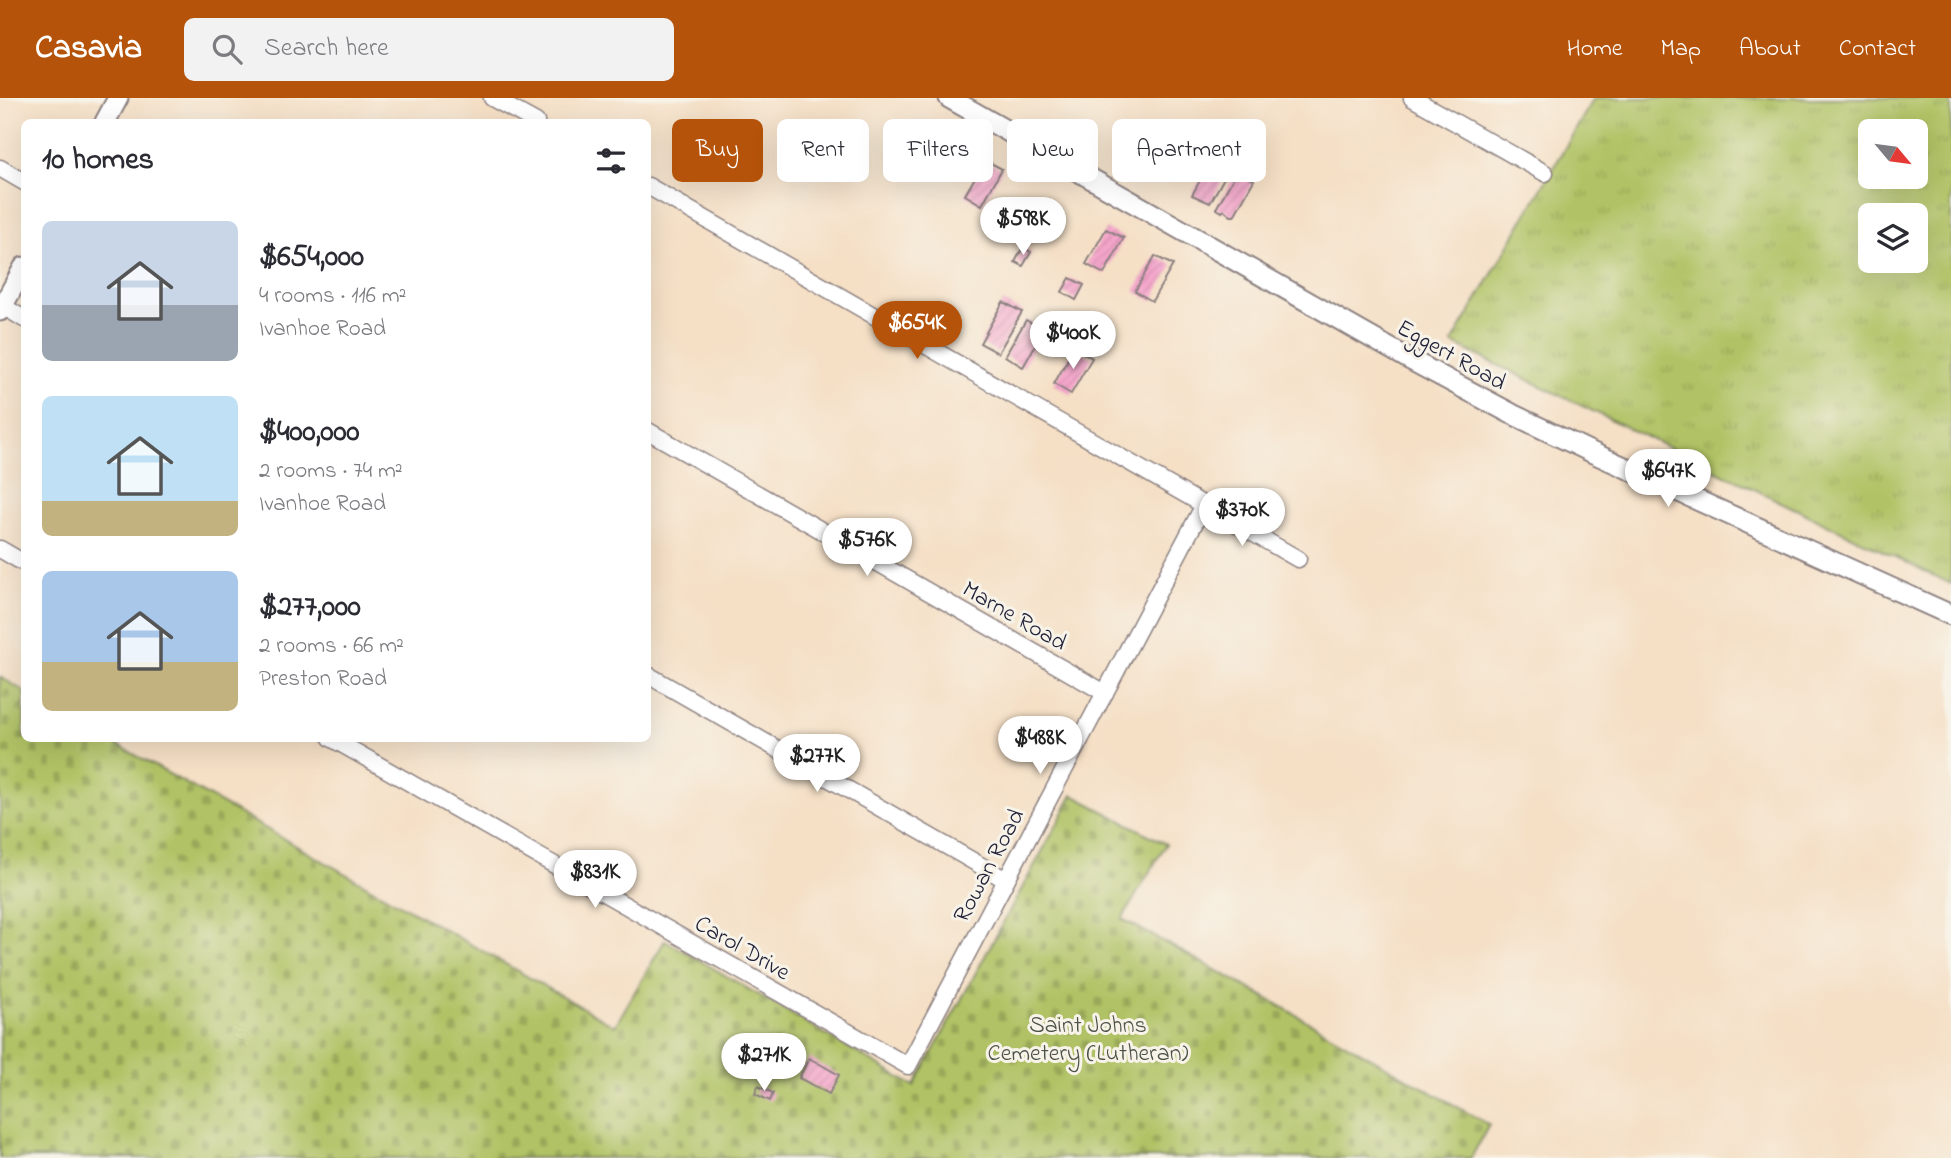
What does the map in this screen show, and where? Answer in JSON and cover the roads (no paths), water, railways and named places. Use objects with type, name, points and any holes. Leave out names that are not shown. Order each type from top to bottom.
[{"type":"street","points":[[108,119],[118,98]]},
{"type":"street","points":[[492,98],[530,119]]},
{"type":"street","name":"Eggert Road","points":[[949,98],[1394,351],[1512,414],[1951,615]]},
{"type":"street","points":[[1412,98],[1545,173]]},
{"type":"street","points":[[0,168],[21,180]]},
{"type":"street","points":[[651,188],[1298,559]]},
{"type":"street","points":[[21,272],[1,309],[21,317]]},
{"type":"street","name":"Marne Road","points":[[651,433],[1105,692]]},
{"type":"street","name":"Rowan Road","points":[[877,1050],[908,1066],[1204,505]]},
{"type":"street","points":[[0,549],[21,561]]},
{"type":"street","points":[[651,677],[1006,880]]},
{"type":"street","name":"Carol Drive","points":[[338,742],[877,1050]]},
{"type":"park label","name":"Saint Johns Cemetery (Lutheran)","points":[[1088,1038]]}]
